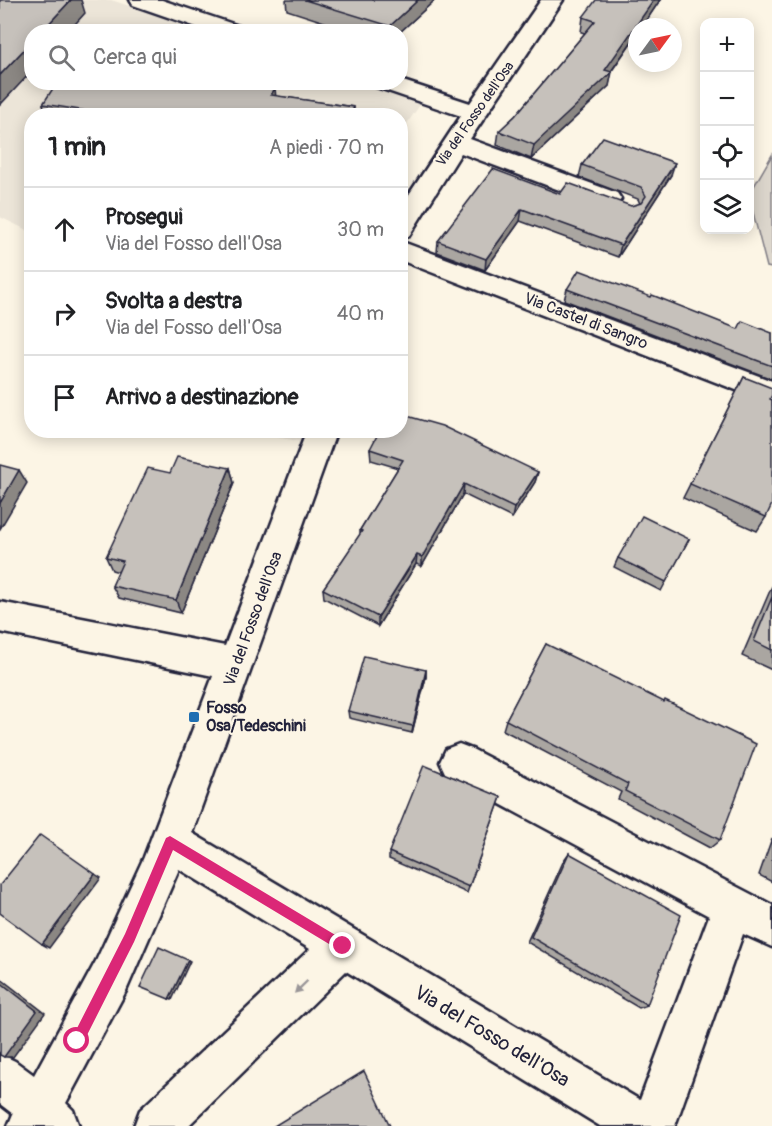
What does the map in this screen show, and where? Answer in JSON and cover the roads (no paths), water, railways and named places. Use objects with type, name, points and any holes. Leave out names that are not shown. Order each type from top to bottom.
[{"type":"street","points":[[141,0],[211,24]]},
{"type":"street","name":"Via del Fosso dell'Osa","points":[[408,216],[552,0]]},
{"type":"street","points":[[407,90],[475,113]]},
{"type":"street","points":[[456,142],[628,207]]},
{"type":"street","name":"Via Castel di Sangro","points":[[408,253],[772,393]]},
{"type":"street","name":"Via del Fosso dell'Osa","points":[[42,1120],[144,906],[170,842],[319,438]]},
{"type":"street","points":[[0,617],[236,664]]},
{"type":"street","points":[[459,762],[772,927]]},
{"type":"street","name":"Via del Fosso dell'Osa","points":[[170,842],[642,1126]]},
{"type":"street","points":[[653,1126],[732,906]]},
{"type":"street","points":[[156,1126],[343,946]]},
{"type":"street","points":[[0,1076],[42,1120]]},
{"type":"place","name":"Fosso Osa/Tedeschini","points":[[194,717]]}]
